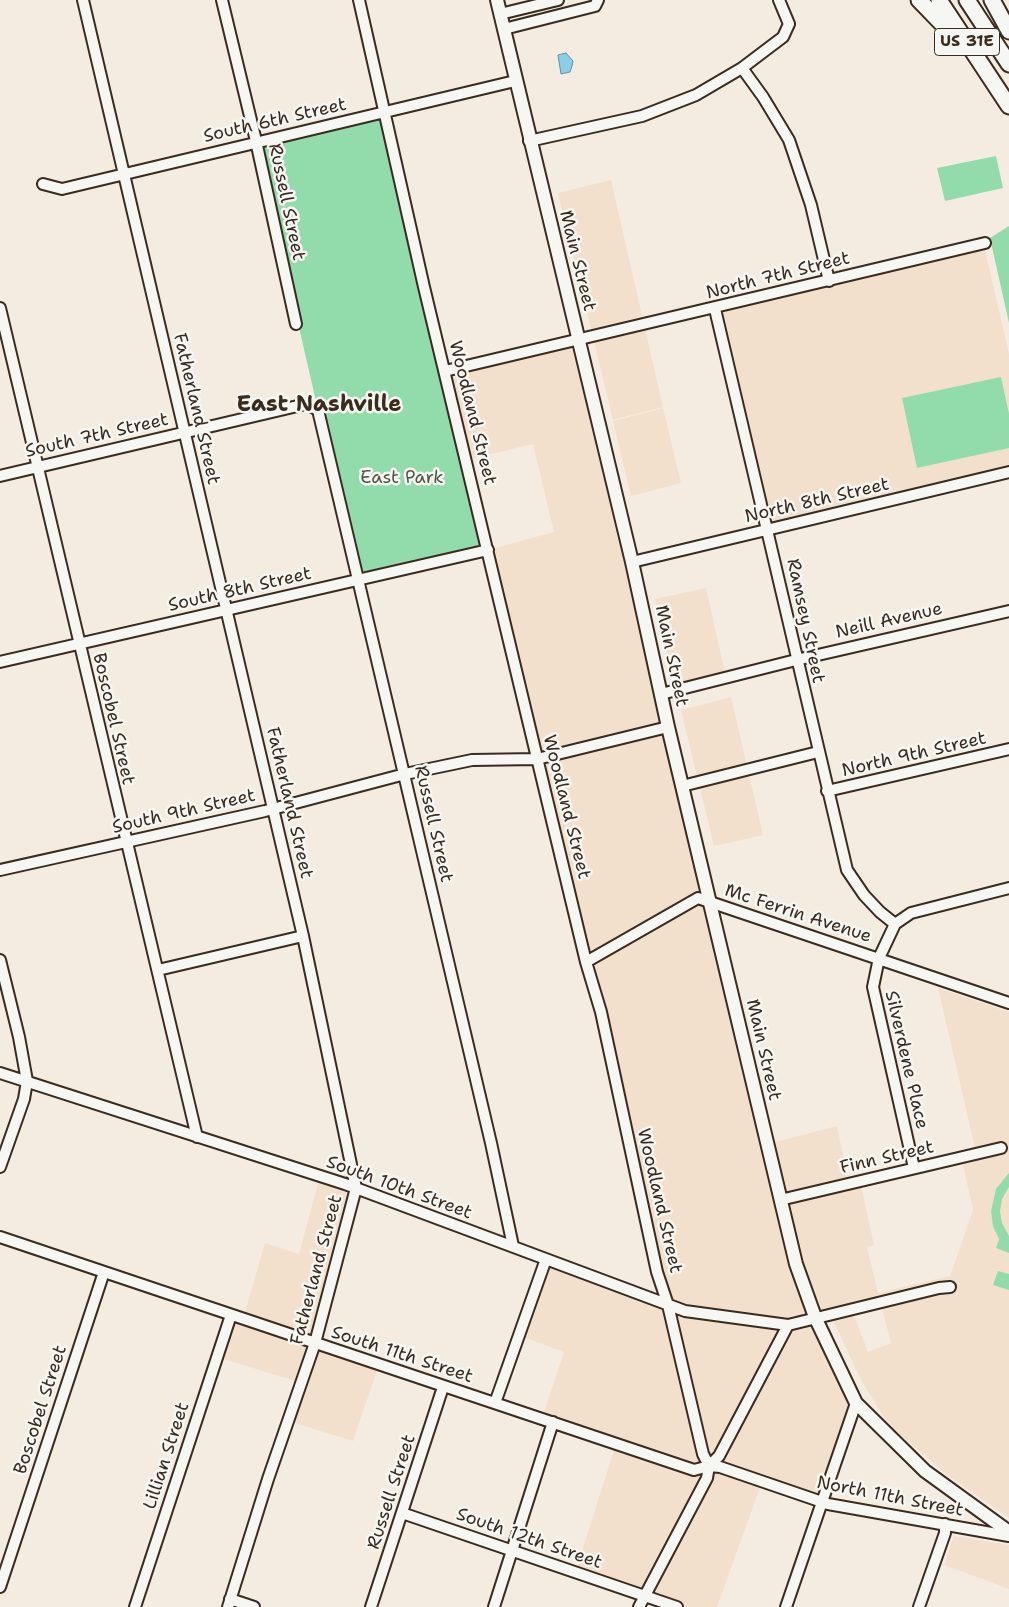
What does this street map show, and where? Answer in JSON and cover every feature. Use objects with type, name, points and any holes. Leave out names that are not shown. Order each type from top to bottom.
[{"type":"highway","points":[[919,0],[995,84]]},
{"type":"highway","name":"US 31E","points":[[939,0],[1009,106]]},
{"type":"highway","name":"US 31E","points":[[967,0],[1009,64]]},
{"type":"highway","points":[[992,0],[1009,31]]},
{"type":"main road","name":"Main Street","points":[[497,0],[529,141],[632,562],[668,727],[795,1259],[815,1318],[856,1404],[924,1471],[1009,1534]]},
{"type":"street","name":"Fatherland Street","points":[[83,0],[274,807],[356,1188],[315,1343],[268,1479],[229,1603]]},
{"type":"street","name":"Russell Street","points":[[222,0],[256,142],[296,324]]},
{"type":"street","name":"Woodland Street","points":[[359,0],[537,759],[586,962],[600,1012],[657,1272],[668,1306],[703,1454],[709,1466]]},
{"type":"street","points":[[500,14],[558,0]]},
{"type":"street","points":[[564,0],[567,14]]},
{"type":"street","points":[[504,29],[595,6],[598,0]]},
{"type":"street","points":[[529,141],[642,116],[696,95],[742,68],[783,37],[789,24],[779,0]]},
{"type":"street","points":[[742,68],[763,97],[789,140],[812,205],[830,280]]},
{"type":"street","name":"South 6th Street","points":[[43,184],[62,189],[516,80]]},
{"type":"street","name":"North 7th Street","points":[[578,340],[715,309],[985,243]]},
{"type":"street","name":"Boscobel Street","points":[[0,308],[197,1137]]},
{"type":"street","name":"Ramsey Street","points":[[715,309],[768,529],[796,660],[846,870],[869,900],[895,924]]},
{"type":"street","points":[[445,371],[578,340]]},
{"type":"street","name":"South 7th Street","points":[[0,476],[306,404],[318,410]]},
{"type":"street","name":"Russell Street","points":[[318,410],[492,1143],[513,1246]]},
{"type":"street","name":"North 8th Street","points":[[632,562],[1009,472]]},
{"type":"street","name":"South 8th Street","points":[[0,662],[488,550]]},
{"type":"street","name":"Neill Avenue","points":[[661,694],[796,660],[1009,611]]},
{"type":"street","name":"South 9th Street","points":[[0,870],[274,807],[405,774],[472,760],[537,759],[668,727]]},
{"type":"street","name":"North 9th Street","points":[[827,792],[1009,749]]},
{"type":"street","name":"North 9th Street","points":[[682,786],[818,752]]},
{"type":"street","points":[[895,924],[911,913],[1009,888]]},
{"type":"street","name":"Mc Ferrin Avenue","points":[[586,962],[698,898],[1009,1003]]},
{"type":"street","name":"Silverdene Place","points":[[895,924],[879,958],[873,987],[914,1168]]},
{"type":"street","points":[[158,970],[303,936]]},
{"type":"street","points":[[0,960],[27,1081],[24,1099],[0,1167]]},
{"type":"street","name":"South 10th Street","points":[[0,1073],[356,1188],[668,1306],[685,1311],[788,1325]]},
{"type":"street","name":"Finn Street","points":[[780,1200],[1001,1148]]},
{"type":"street","name":"South 11th Street","points":[[0,1237],[694,1470],[709,1466]]},
{"type":"street","points":[[495,1403],[546,1260]]},
{"type":"street","name":"Boscobel Street","points":[[0,1587],[104,1272]]},
{"type":"street","points":[[639,1607],[706,1478],[709,1466],[718,1456],[788,1325],[939,1288],[950,1287]]},
{"type":"street","name":"Lillian Street","points":[[135,1607],[231,1315]]},
{"type":"street","name":"Russell Street","points":[[371,1607],[443,1387]]},
{"type":"street","points":[[786,1607],[856,1404]]},
{"type":"street","points":[[494,1607],[553,1422]]},
{"type":"street","name":"North 11th Street","points":[[709,1466],[720,1467],[821,1502],[1009,1534]]},
{"type":"street","name":"South 12th Street","points":[[402,1513],[677,1607]]},
{"type":"street","points":[[919,1607],[945,1533],[946,1524]]},
{"type":"street","points":[[229,1603],[254,1607]]},
{"type":"shaded area","points":[[611,180],[663,407],[613,420],[558,193]]},
{"type":"shaded area","points":[[985,250],[1009,354],[1009,466],[772,522],[723,312]]},
{"type":"shaded area","points":[[578,340],[767,1144],[837,1126],[849,1184],[860,1181],[874,1245],[867,1247],[878,1293],[950,1276],[973,1210],[963,1165],[978,1161],[938,988],[1009,1012],[1009,1518],[946,1474],[894,1429],[882,1414],[861,1380],[830,1314],[815,1317],[856,1403],[821,1502],[762,1482],[717,1607],[677,1607],[575,1573],[616,1444],[542,1418],[564,1352],[518,1335],[546,1259],[667,1305],[488,550],[554,532],[533,444],[466,460],[445,371]],"holes":[[[878,1294],[891,1343],[868,1352],[852,1310],[876,1303]]]},
{"type":"shaded area","points":[[663,408],[681,483],[631,496],[613,421]]},
{"type":"shaded area","points":[[706,588],[725,673],[675,685],[655,599]]},
{"type":"shaded area","points":[[731,697],[763,835],[714,846],[681,710]]},
{"type":"shaded area","points":[[320,1176],[356,1188],[315,1343],[379,1365],[353,1441],[288,1421],[302,1383],[217,1357],[231,1315],[243,1319],[265,1243],[299,1254]]},
{"type":"shaded area","points":[[954,1536],[1009,1545],[1009,1589],[944,1565]]},
{"type":"green space","name":"East Park","points":[[385,112],[488,550],[357,579],[256,141]]},
{"type":"green space","points":[[996,156],[1003,188],[945,201],[937,168]]},
{"type":"green space","points":[[1009,226],[1009,323],[990,238]]},
{"type":"green space","points":[[1001,377],[1009,414],[1009,448],[917,468],[902,398]]},
{"type":"green space","points":[[1009,1173],[1009,1187],[1002,1199],[1000,1211],[1002,1223],[1009,1236],[1009,1253],[996,1248],[999,1239],[993,1226],[991,1211],[996,1189]]},
{"type":"green space","points":[[998,1271],[1009,1274],[1009,1290],[993,1285]]},
{"type":"water","points":[[566,53],[573,61],[572,66],[570,72],[561,74],[558,55]]},
{"type":"district","name":"East Nashville","points":[[319,405]]}]
